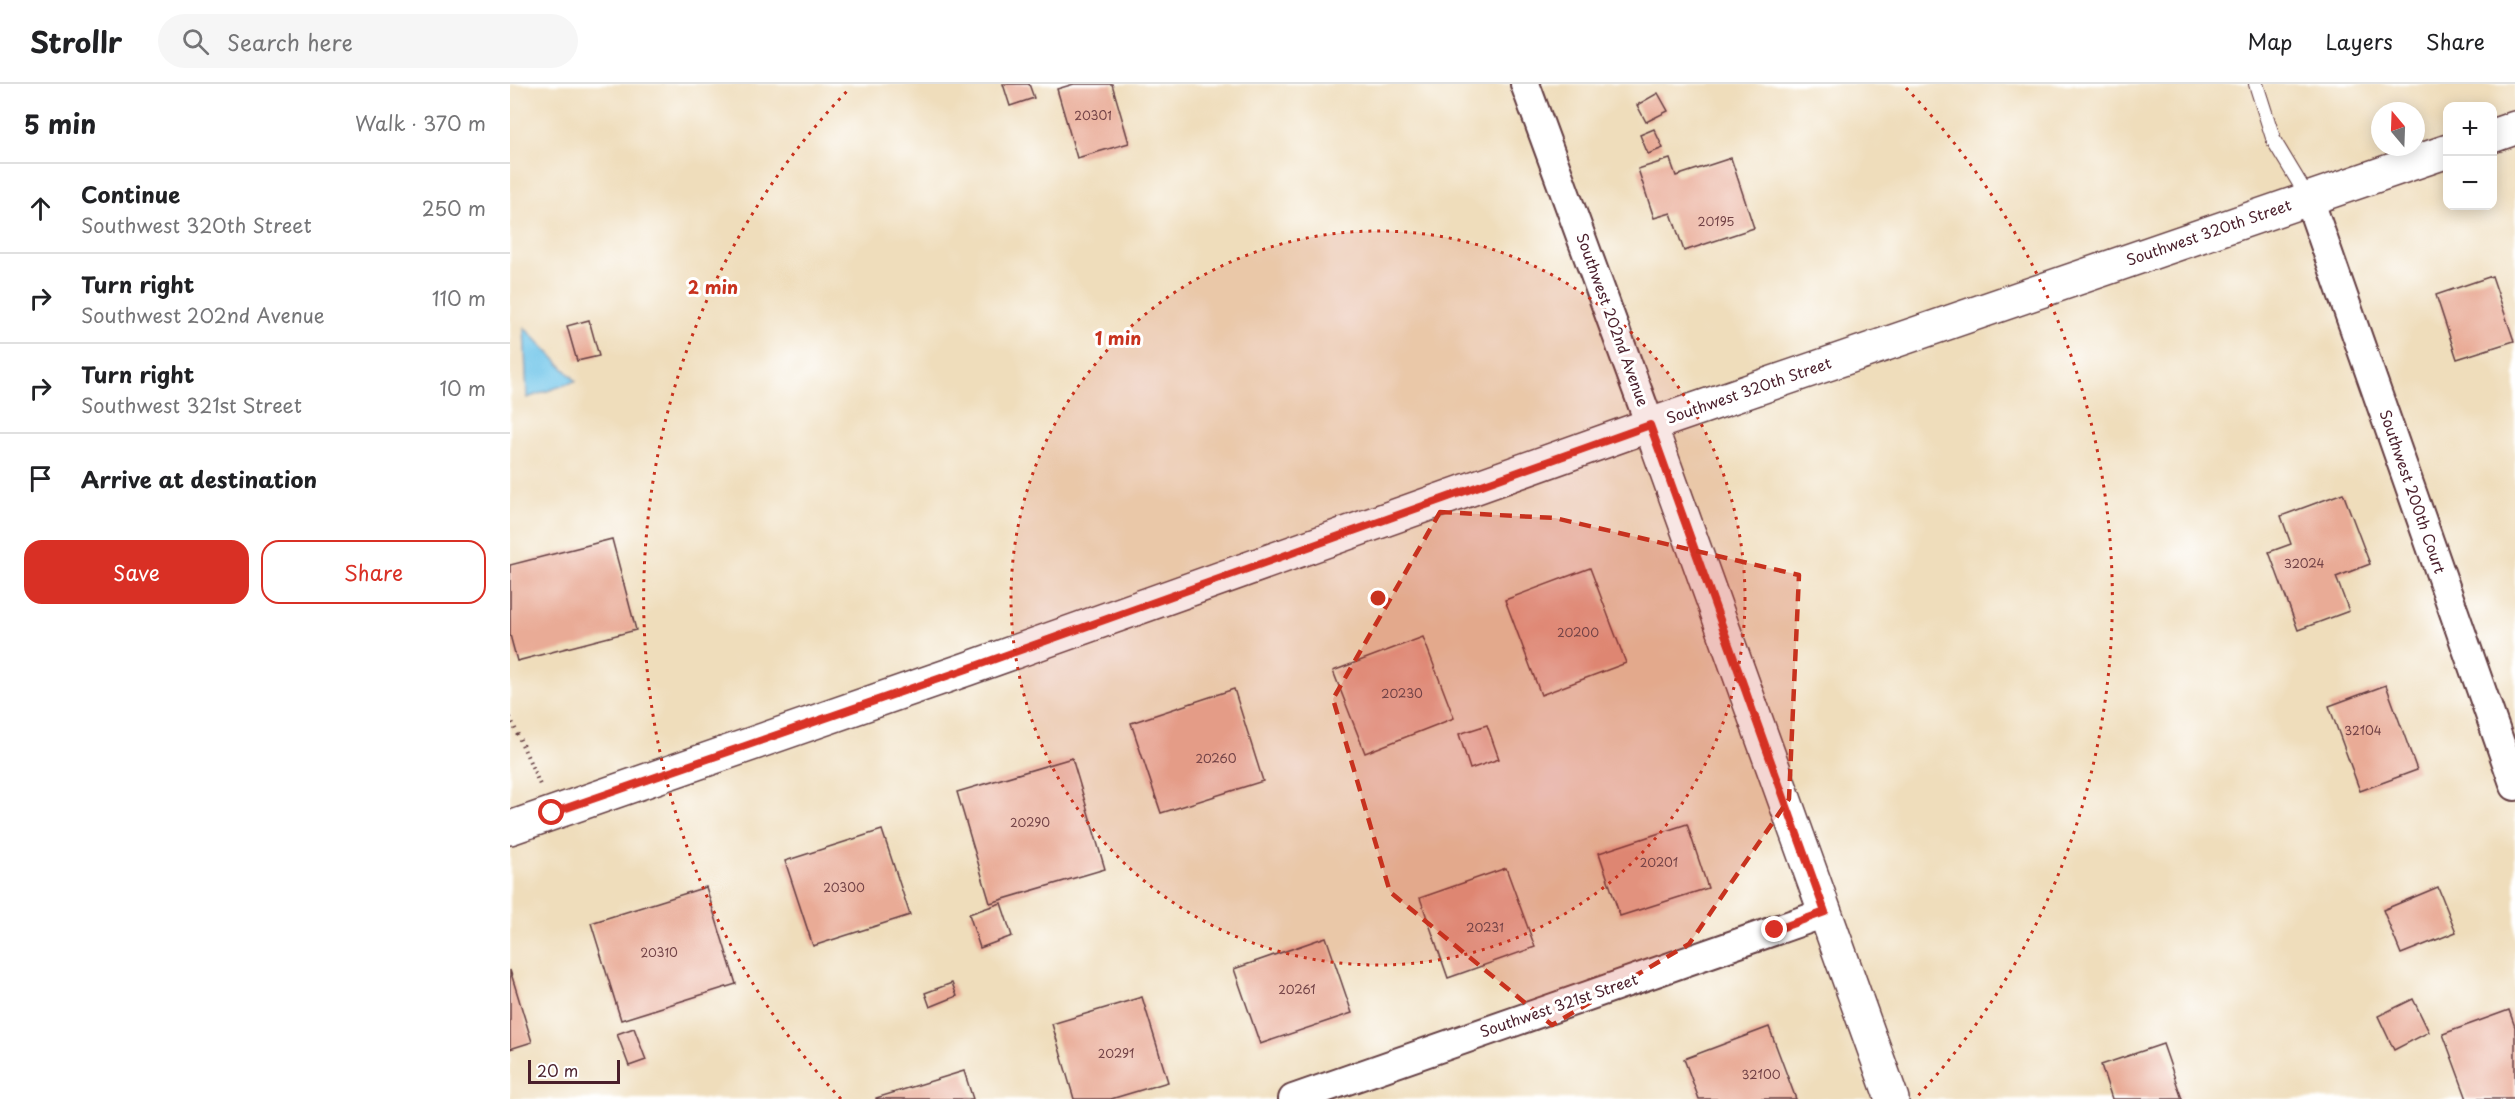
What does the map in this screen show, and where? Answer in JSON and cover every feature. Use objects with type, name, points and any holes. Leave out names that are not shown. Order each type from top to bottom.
[{"type":"street","name":"Southwest 202nd Avenue","points":[[1525,84],[1892,1099]]},
{"type":"street","points":[[2497,135],[2515,128]]},
{"type":"street","name":"Southwest 320th Street","points":[[510,828],[967,669],[1650,425],[2443,153]]},
{"type":"street","name":"Southwest 200th Court","points":[[2309,199],[2515,786]]},
{"type":"street","name":"Southwest 321st Street","points":[[1293,1099],[1335,1092],[1825,912]]},
{"type":"lane","points":[[2256,84],[2274,141],[2309,199]]},
{"type":"path","points":[[510,717],[552,813]]},
{"type":"highlighted area","points":[[1440,512],[1555,518],[1799,575],[1789,799],[1689,944],[1552,1025],[1390,892],[1333,699]]},
{"type":"water","points":[[524,327],[576,381],[527,398]]},
{"type":"building","points":[[1003,84],[1029,84],[1034,98],[1010,106]]},
{"type":"building","points":[[1074,84],[1112,84],[1129,143],[1077,158],[1057,89]]},
{"type":"building","points":[[1658,93],[1668,111],[1646,122],[1637,105]]},
{"type":"building","points":[[1654,129],[1663,148],[1648,154],[1640,135]]},
{"type":"building","points":[[1731,158],[1754,228],[1684,251],[1671,213],[1654,218],[1638,169],[1670,159],[1676,176]]},
{"type":"building","points":[[2492,276],[2514,341],[2457,359],[2436,295]]},
{"type":"building","points":[[589,320],[599,356],[577,361],[567,326]]},
{"type":"building","points":[[2343,493],[2370,564],[2336,577],[2349,611],[2298,630],[2269,552],[2291,544],[2281,516]]},
{"type":"building","points":[[612,539],[636,630],[517,661],[510,635],[510,565]]},
{"type":"building","points":[[1590,568],[1626,663],[1541,695],[1505,600]]},
{"type":"building","points":[[1423,637],[1454,718],[1365,753],[1333,671]]},
{"type":"building","points":[[2386,685],[2417,770],[2360,791],[2329,706]]},
{"type":"building","points":[[1234,689],[1263,781],[1161,813],[1131,723]]},
{"type":"building","points":[[1487,725],[1499,759],[1470,769],[1459,734]]},
{"type":"building","points":[[1072,758],[1105,869],[990,903],[957,792]]},
{"type":"building","points":[[1687,824],[1708,888],[1620,916],[1599,853]]},
{"type":"building","points":[[882,830],[910,915],[813,946],[785,861]]},
{"type":"building","points":[[1506,868],[1535,947],[1448,978],[1420,898]]},
{"type":"building","points":[[706,887],[736,984],[621,1020],[591,923]]},
{"type":"building","points":[[2438,887],[2456,932],[2401,954],[2383,910]]},
{"type":"building","points":[[1001,903],[1012,936],[980,948],[969,914]]},
{"type":"building","points":[[1326,937],[1352,1013],[1260,1044],[1234,969]]},
{"type":"building","points":[[510,970],[532,1042],[510,1049]]},
{"type":"building","points":[[952,983],[957,996],[930,1007],[925,993]]},
{"type":"building","points":[[1142,997],[1168,1082],[1111,1099],[1074,1099],[1052,1024]]},
{"type":"building","points":[[2413,999],[2429,1032],[2394,1050],[2378,1016]]},
{"type":"building","points":[[2509,1010],[2515,1027],[2515,1099],[2467,1099],[2443,1034]]},
{"type":"building","points":[[1769,1027],[1796,1099],[1699,1099],[1684,1059]]},
{"type":"building","points":[[634,1028],[646,1060],[629,1066],[617,1034]]},
{"type":"building","points":[[2163,1044],[2182,1099],[2112,1099],[2101,1065]]},
{"type":"building","points":[[964,1071],[973,1099],[876,1099],[876,1098]]},
{"type":"route","points":[[552,813],[967,669],[1650,425],[1825,912],[1775,930]]}]
